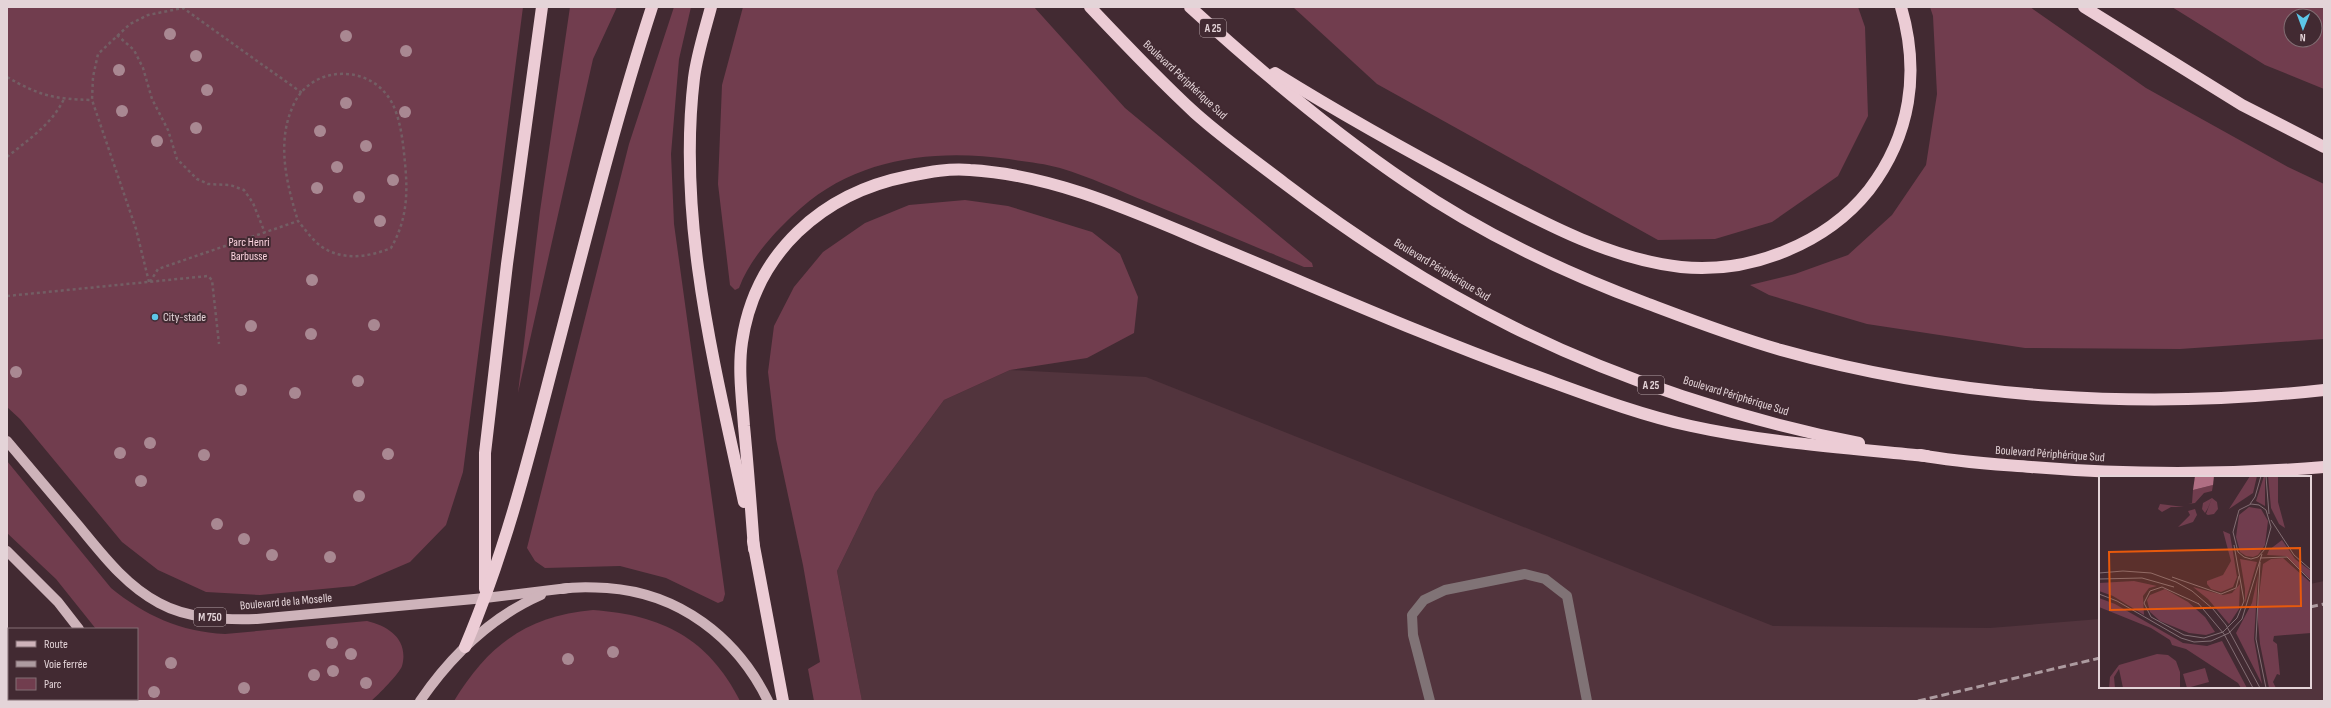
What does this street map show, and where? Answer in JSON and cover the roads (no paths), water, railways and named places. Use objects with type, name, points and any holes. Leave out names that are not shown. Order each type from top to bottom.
[{"type":"highway","points":[[485,598],[485,452],[507,264],[542,7]]},
{"type":"highway","points":[[465,647],[485,598],[516,505],[625,91],[652,7]]},
{"type":"highway","points":[[711,7],[694,76],[690,132],[690,182],[694,233],[713,359],[754,549],[783,701]]},
{"type":"highway","name":"Boulevard Périphérique Sud","points":[[1090,7],[1195,113],[1319,209],[1380,250],[1448,292],[1513,327],[1655,386],[1735,412],[1816,434],[1927,456],[2071,470],[2157,474],[2260,472],[2324,466]]},
{"type":"highway","name":"A 25","points":[[1190,7],[1235,48],[1332,128],[1409,184],[1481,228],[1556,266],[1626,296],[1704,325],[1781,350],[1861,370],[1936,383],[2091,398],[2180,400],[2235,398],[2324,390]]},
{"type":"highway","points":[[1235,48],[1367,127],[1533,217],[1591,242],[1658,263],[1682,267],[1711,267],[1739,265],[1765,258],[1813,238],[1854,207],[1881,173],[1900,132],[1908,110],[1911,54],[1908,31],[1901,7]]},
{"type":"highway","points":[[2084,7],[2242,104],[2324,147]]},
{"type":"highway","points":[[754,549],[741,391],[741,344],[750,308],[764,273],[789,239],[820,212],[856,192],[894,179],[929,172],[967,169],[1011,174],[1098,198],[1361,307],[1527,373],[1631,410],[1690,426],[1751,437],[1927,456]]},
{"type":"main road","name":"Boulevard de la Moselle","points":[[7,441],[116,570],[147,596],[174,609],[211,618],[257,619],[485,598],[568,588]]},
{"type":"main road","points":[[7,551],[58,602],[79,628]]},
{"type":"main road","points":[[420,701],[436,678],[465,647],[494,622],[525,602],[542,594],[568,588],[592,587],[633,591],[687,611],[729,643],[758,682],[768,701]]},
{"type":"lane","points":[[1430,701],[1413,635],[1412,615],[1424,600],[1445,590],[1525,574],[1545,579],[1567,596],[1587,701]]},
{"type":"railway","points":[[2311,607],[2324,604]]},
{"type":"railway","points":[[1918,701],[2099,658]]},
{"type":"place","name":"City-stade","points":[[155,317]]},
{"type":"park label","name":"Parc Henri Barbusse","points":[[249,249]]}]
